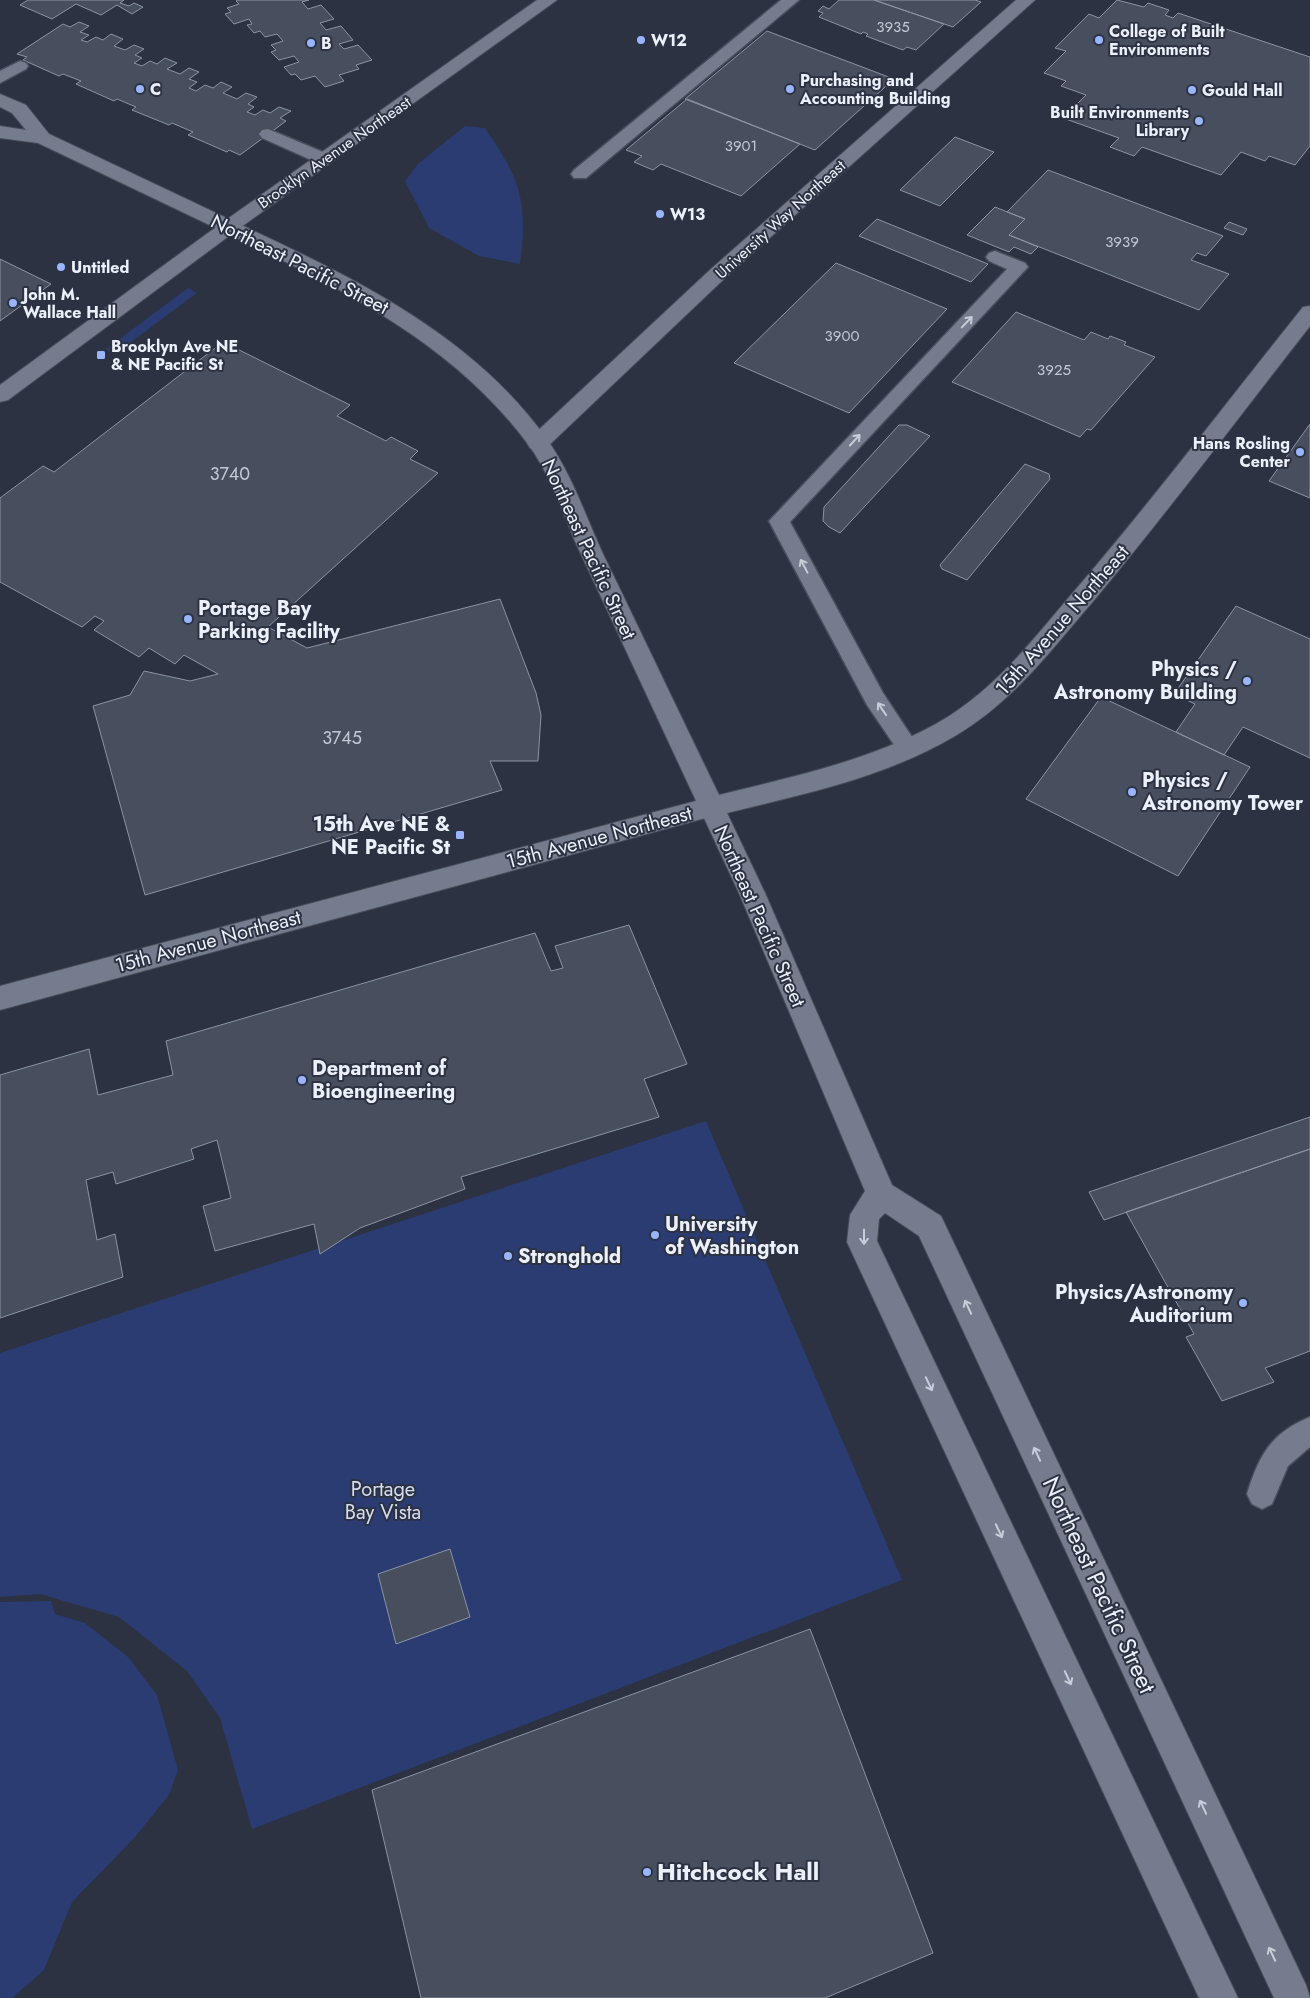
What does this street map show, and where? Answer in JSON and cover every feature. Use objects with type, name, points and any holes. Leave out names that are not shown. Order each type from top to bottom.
[{"type":"main road","name":"Brooklyn Avenue Northeast","points":[[0,395],[230,226],[548,0]]},
{"type":"main road","name":"University Way Northeast","points":[[538,443],[597,386],[735,260],[1026,0]]},
{"type":"main road","name":"Northeast Pacific Street","points":[[0,100],[19,109],[42,138]]},
{"type":"main road","name":"Northeast Pacific Street","points":[[0,132],[42,138],[356,287],[439,342],[482,380],[512,410],[538,443],[570,501],[585,539],[752,893],[881,1194],[930,1226],[1293,1998]]},
{"type":"main road","name":"15th Avenue Northeast","points":[[0,998],[825,777],[909,749],[970,717],[1012,680],[1132,539],[1310,312]]},
{"type":"main road","points":[[881,1194],[865,1216],[862,1242],[1219,1998]]},
{"type":"lane","points":[[580,174],[791,0]]},
{"type":"lane","points":[[0,78],[20,66]]},
{"type":"lane","points":[[268,134],[324,159]]},
{"type":"lane","points":[[909,749],[875,699],[779,521],[1019,267],[995,257]]},
{"type":"lane","points":[[1262,1494],[1270,1465],[1291,1441],[1310,1431]]},
{"type":"green space","points":[[465,126],[485,128],[507,162],[514,178],[522,207],[523,224],[520,264],[479,256],[429,228],[405,181],[418,164]]},
{"type":"green space","points":[[188,288],[197,293],[115,354],[106,349]]},
{"type":"green space","name":"Portage Bay Vista","points":[[706,1121],[902,1580],[252,1829],[220,1718],[187,1671],[119,1617],[40,1594],[0,1597],[0,1353]]},
{"type":"green space","points":[[51,1601],[55,1614],[85,1623],[128,1657],[157,1695],[178,1770],[169,1795],[135,1837],[72,1902],[44,1970],[12,1998],[0,1998],[0,1602]]},
{"type":"building","points":[[28,0],[124,0],[120,3],[129,6],[134,3],[143,7],[132,14],[117,5],[101,15],[76,4],[52,19],[20,5]]},
{"type":"building","name":"B","points":[[238,0],[309,0],[302,2],[308,9],[321,5],[334,19],[320,23],[326,30],[341,26],[353,40],[339,44],[344,49],[358,45],[372,60],[356,65],[359,69],[339,75],[344,81],[325,87],[315,76],[301,80],[295,74],[291,75],[284,67],[299,62],[294,56],[279,60],[271,52],[276,50],[271,45],[283,41],[277,34],[265,37],[260,31],[254,33],[247,25],[252,24],[249,19],[234,24],[225,14],[231,12],[227,8],[239,4],[236,1]]},
{"type":"building","points":[[839,0],[874,0],[944,24],[916,50],[907,47],[903,50],[866,36],[868,34],[863,32],[861,34],[819,17],[823,13],[818,11],[823,6],[829,9]]},
{"type":"building","points":[[874,0],[975,0],[981,2],[953,27]]},
{"type":"building","name":"Gould Hall","points":[[1117,0],[1144,7],[1148,3],[1169,10],[1165,15],[1173,18],[1178,13],[1310,57],[1310,146],[1295,165],[1269,156],[1265,161],[1241,152],[1221,175],[1142,147],[1134,156],[1110,147],[1119,138],[1063,118],[1086,95],[1061,86],[1066,81],[1044,73],[1066,51],[1055,48],[1089,14],[1099,18]]},
{"type":"building","name":"C","points":[[79,22],[89,26],[80,32],[89,35],[81,40],[87,42],[96,37],[103,40],[111,34],[123,39],[114,46],[125,50],[134,45],[144,49],[135,55],[142,58],[134,63],[142,66],[150,61],[157,64],[165,58],[177,63],[167,69],[180,74],[189,68],[199,72],[189,79],[197,82],[189,88],[196,91],[205,85],[213,88],[221,82],[232,87],[223,93],[237,99],[246,93],[257,97],[248,104],[254,107],[247,112],[255,115],[263,110],[270,113],[279,107],[291,111],[280,118],[286,121],[240,155],[229,150],[227,152],[188,135],[193,132],[172,123],[169,125],[132,110],[136,107],[117,99],[114,101],[76,84],[81,81],[63,74],[59,76],[23,60],[27,57],[17,54],[63,24],[70,27]]},
{"type":"building","name":"Purchasing and Accounting Building","points":[[767,31],[894,79],[815,150],[685,99]]},
{"type":"building","points":[[687,99],[800,144],[741,196],[661,164],[653,170],[634,162],[642,156],[626,150]]},
{"type":"building","points":[[955,137],[994,152],[940,206],[900,190]]},
{"type":"building","points":[[1048,170],[1223,236],[1206,256],[1197,253],[1191,260],[1229,274],[1199,310],[1009,235],[1025,219],[1007,212]]},
{"type":"building","points":[[995,207],[1025,219],[1009,235],[1038,247],[1031,254],[1014,247],[1009,252],[967,235]]},
{"type":"building","points":[[877,219],[988,264],[971,282],[859,236]]},
{"type":"building","points":[[1229,222],[1247,229],[1243,235],[1224,228]]},
{"type":"building","name":"John M. Wallace Hall","points":[[0,259],[51,284],[0,321]]},
{"type":"building","points":[[836,263],[947,309],[849,413],[734,363]]},
{"type":"building","points":[[1016,312],[1084,340],[1091,332],[1108,339],[1110,336],[1126,342],[1124,345],[1155,357],[1091,430],[1087,429],[1080,437],[952,382]]},
{"type":"building","name":"Portage Bay Parking Facility","points":[[223,342],[350,405],[337,416],[386,441],[391,437],[418,451],[410,459],[438,473],[268,627],[307,648],[500,599],[536,693],[541,715],[538,761],[490,761],[502,790],[145,895],[93,706],[130,695],[144,671],[190,681],[218,674],[184,655],[175,664],[149,648],[139,657],[94,630],[104,621],[95,616],[82,627],[0,582],[0,498],[43,466],[54,472]]},
{"type":"building","name":"Hans Rosling Center","points":[[1310,424],[1310,498],[1269,481]]},
{"type":"building","points":[[899,425],[907,425],[930,436],[840,533],[829,527],[823,521],[824,507]]},
{"type":"building","points":[[1025,464],[1049,474],[1050,479],[967,580],[942,569],[940,565]]},
{"type":"building","name":"Physics / Astronomy Building","points":[[1236,606],[1310,639],[1310,758],[1243,727],[1224,755],[1176,732],[1195,704],[1174,694]]},
{"type":"building","name":"Physics / Astronomy Tower","points":[[1101,697],[1250,767],[1178,876],[1026,799]]},
{"type":"building","points":[[629,925],[687,1064],[644,1079],[659,1117],[461,1177],[465,1189],[360,1228],[320,1254],[314,1224],[215,1251],[203,1206],[231,1198],[217,1140],[191,1149],[194,1159],[116,1184],[113,1172],[86,1180],[97,1240],[115,1234],[123,1277],[0,1318],[0,1075],[89,1049],[98,1095],[173,1075],[166,1041],[535,933],[551,971],[563,968],[555,946]]},
{"type":"building","points":[[1310,1117],[1310,1149],[1104,1220],[1089,1192]]},
{"type":"building","name":"Physics/Astronomy Auditorium","points":[[1310,1149],[1310,1351],[1265,1368],[1274,1382],[1222,1401],[1186,1337],[1194,1334],[1126,1212]]},
{"type":"building","points":[[450,1549],[470,1617],[396,1644],[378,1574]]},
{"type":"building","name":"Hitchcock Hall","points":[[810,1629],[933,1953],[825,1998],[421,1998],[372,1790]]},
{"type":"place","name":"W12","points":[[641,40]]},
{"type":"place","name":"College of Built Environments","points":[[1099,40]]},
{"type":"place","name":"B","points":[[311,43]]},
{"type":"place","name":"C","points":[[140,89]]},
{"type":"place","name":"Purchasing and Accounting Building","points":[[790,89]]},
{"type":"place","name":"Gould Hall","points":[[1192,90]]},
{"type":"place","name":"Built Environments Library","points":[[1199,121]]},
{"type":"place","name":"W13","points":[[660,214]]},
{"type":"place","name":"Untitled","points":[[61,267]]},
{"type":"place","name":"John M. Wallace Hall","points":[[13,303]]},
{"type":"place","name":"Brooklyn Ave NE & NE Pacific St","points":[[101,355]]},
{"type":"place","name":"Hans Rosling Center","points":[[1300,452]]},
{"type":"place","name":"Portage Bay Parking Facility","points":[[188,619]]},
{"type":"place","name":"Physics / Astronomy Building","points":[[1247,681]]},
{"type":"place","name":"Physics / Astronomy Tower","points":[[1132,792]]},
{"type":"place","name":"15th Ave NE & NE Pacific St","points":[[460,835]]},
{"type":"place","name":"Department of Bioengineering","points":[[302,1080]]},
{"type":"place","name":"University of Washington","points":[[655,1235]]},
{"type":"place","name":"Stronghold","points":[[508,1256]]},
{"type":"place","name":"Physics/Astronomy Auditorium","points":[[1243,1303]]},
{"type":"place","name":"Hitchcock Hall","points":[[647,1872]]}]
